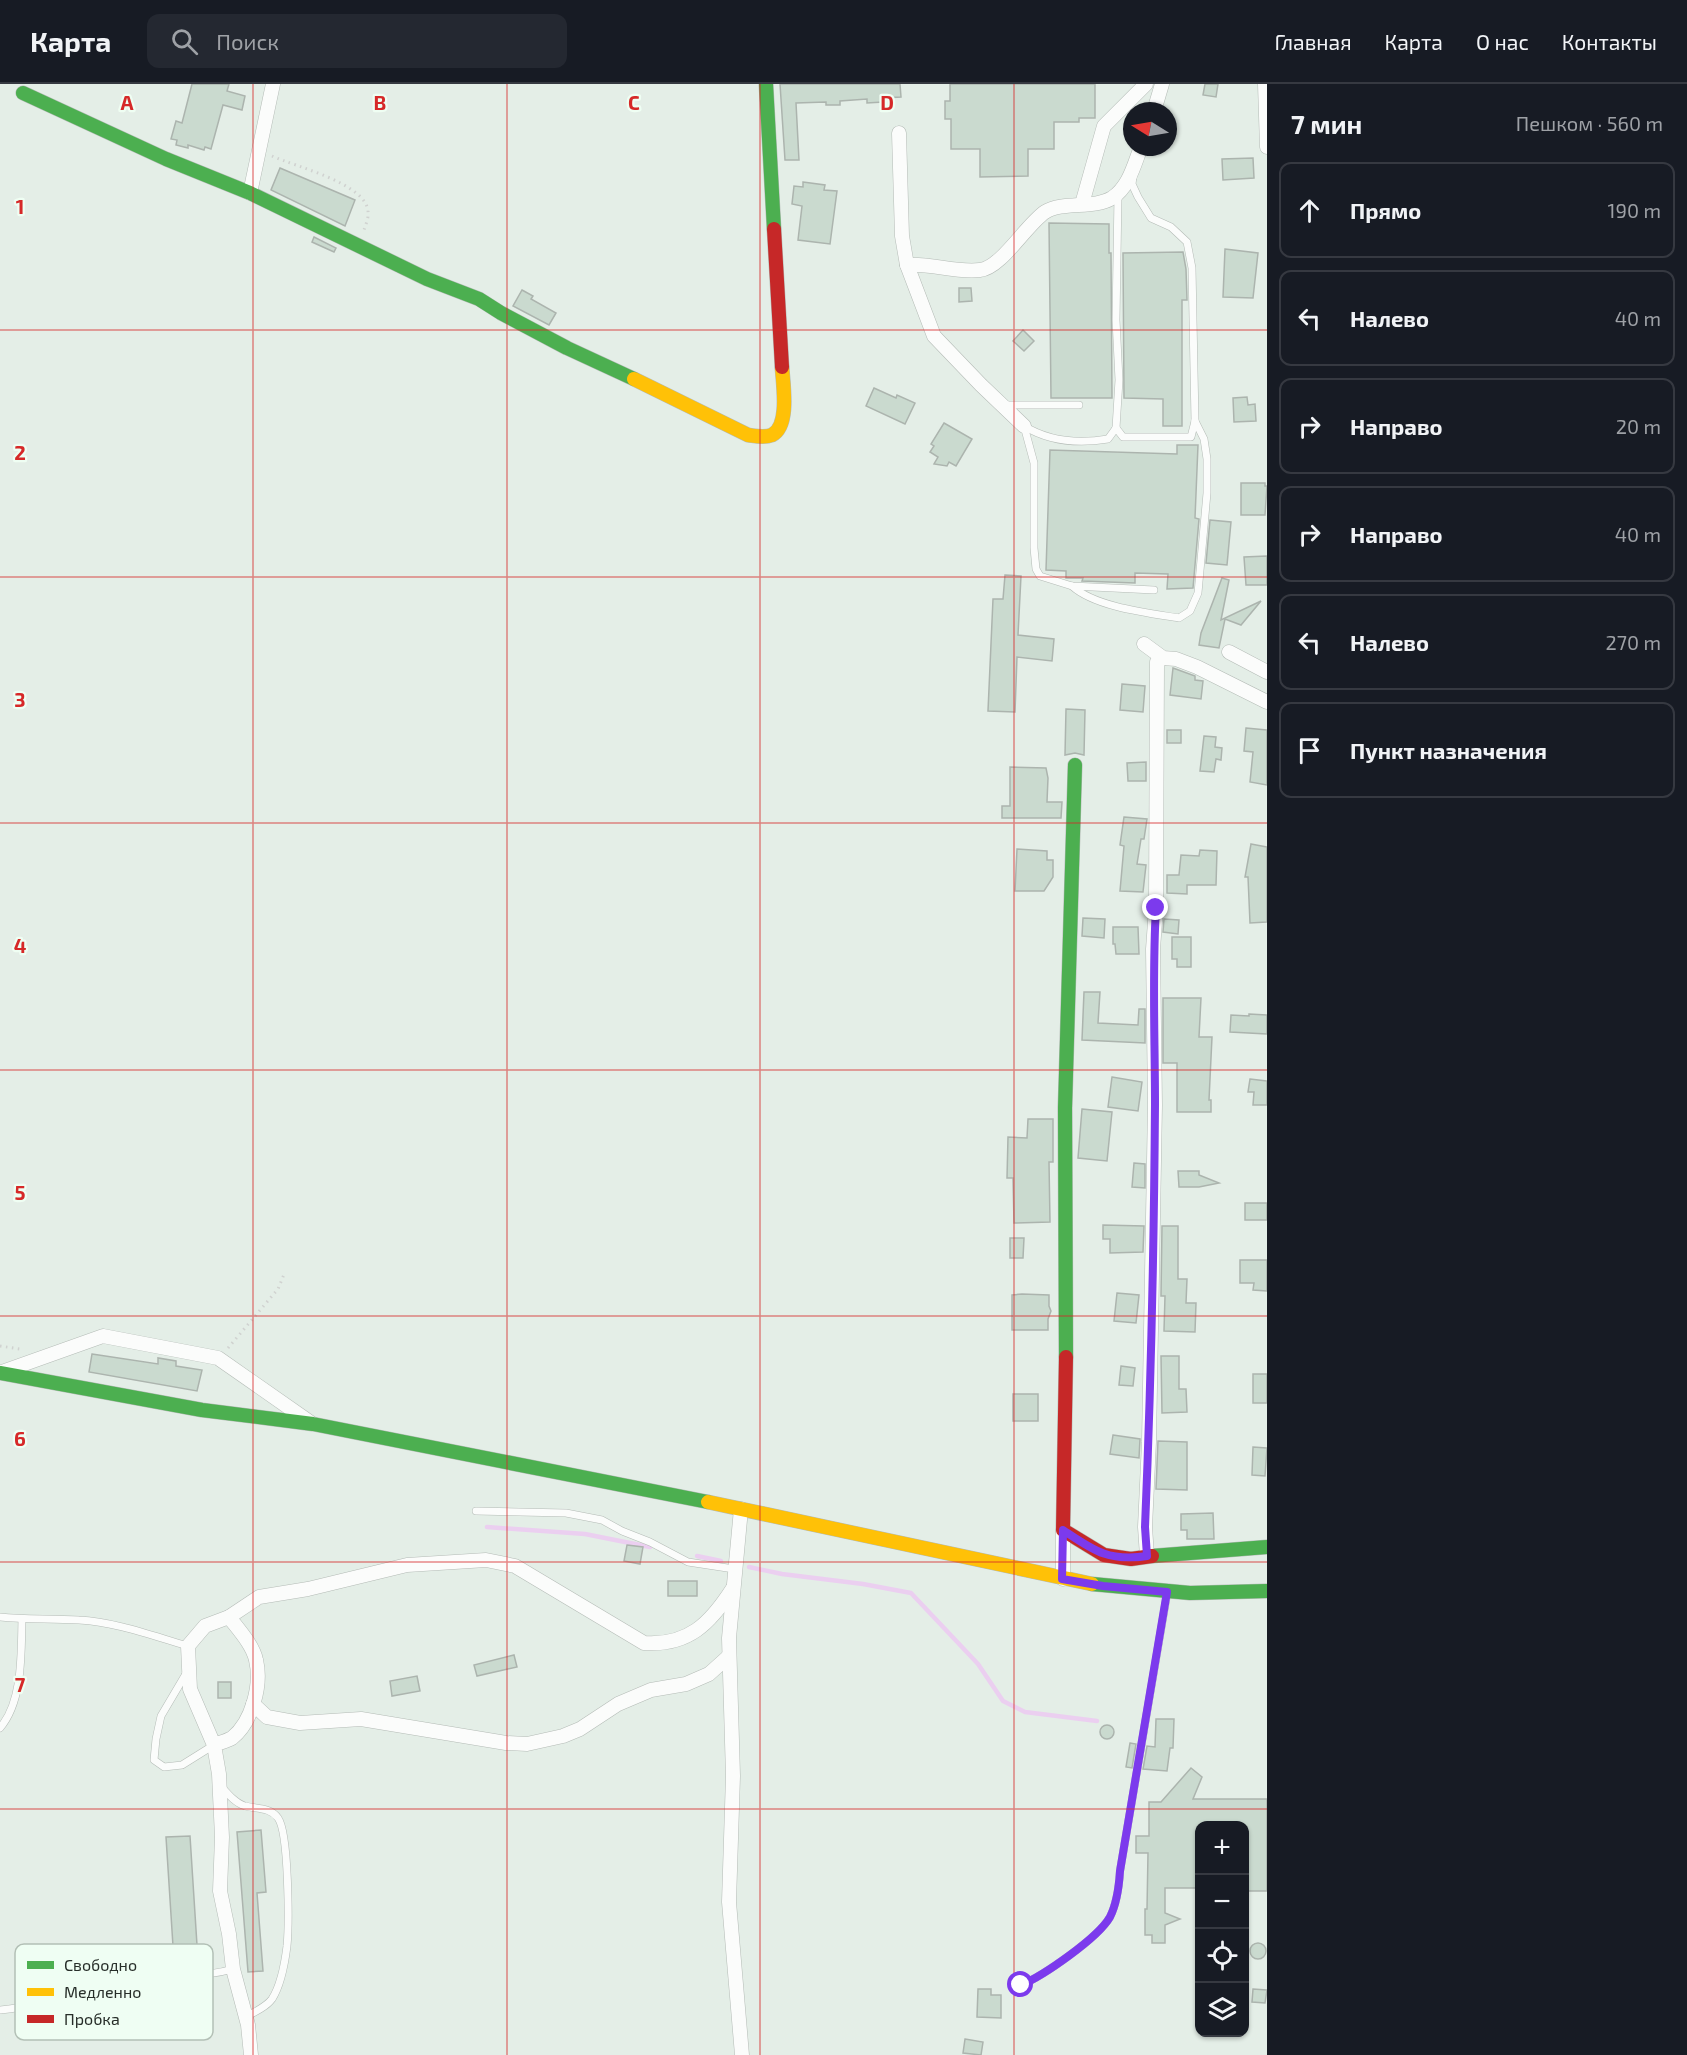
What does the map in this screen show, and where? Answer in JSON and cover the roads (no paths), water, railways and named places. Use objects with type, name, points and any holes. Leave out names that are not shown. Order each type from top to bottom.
[{"type":"street","points":[[250,193],[273,84]]},
{"type":"street","points":[[23,93],[166,159],[250,193],[427,279],[479,299],[501,314],[567,348],[670,395],[748,435],[761,438],[773,436],[779,430],[783,417],[784,397],[766,84]]},
{"type":"street","points":[[1082,204],[1104,126],[1146,84]]},
{"type":"street","points":[[1157,102],[1162,84]]},
{"type":"street","points":[[1265,84],[1267,147]]},
{"type":"street","points":[[899,133],[902,236],[907,265],[934,336],[1024,426]]},
{"type":"street","points":[[907,265],[963,270],[981,270],[992,267],[1042,214],[1051,209],[1110,199],[1118,193],[1125,186],[1137,156]]},
{"type":"street","points":[[1144,644],[1163,658],[1176,659],[1197,667],[1267,702]]},
{"type":"street","points":[[1229,652],[1267,672]]},
{"type":"street","points":[[1147,1556],[1145,1527],[1155,1105],[1153,950],[1156,908],[1157,662],[1163,658]]},
{"type":"street","points":[[1062,1579],[1066,1398],[1065,1108],[1075,765]]},
{"type":"street","points":[[0,1373],[103,1336],[218,1358],[313,1424]]},
{"type":"street","points":[[0,1373],[202,1410],[313,1424],[741,1509],[1062,1579],[1103,1586],[1167,1592],[1267,1591]]},
{"type":"street","points":[[741,1509],[734,1569],[729,1656],[733,1776],[729,1902],[742,2055]]},
{"type":"street","points":[[1063,1530],[1104,1555],[1131,1559],[1267,1547]]},
{"type":"street","points":[[251,2055],[246,2017],[233,1969],[229,1934],[220,1892],[222,1837],[220,1785],[214,1745],[190,1689],[188,1646],[204,1626],[229,1617],[259,1597],[308,1589],[406,1565],[437,1565],[463,1560],[486,1560],[515,1566],[644,1643],[662,1644],[691,1635],[718,1611],[733,1588]]},
{"type":"street","points":[[214,1745],[231,1738],[246,1720],[258,1692],[256,1659],[229,1617]]},
{"type":"street","points":[[253,1704],[267,1717],[300,1723],[361,1719],[506,1743],[527,1744],[562,1736],[580,1729],[618,1704],[651,1690],[686,1684],[709,1674],[729,1656]]},
{"type":"lane","points":[[1133,166],[1132,184],[1151,218],[1171,227],[1187,242],[1192,268],[1195,421],[1191,438]]},
{"type":"lane","points":[[1108,439],[1116,428],[1119,380],[1116,320],[1118,193]]},
{"type":"lane","points":[[1003,405],[1079,405]]},
{"type":"lane","points":[[1072,586],[1092,600],[1117,607],[1179,618],[1190,612],[1198,593],[1207,493],[1207,459],[1204,439],[1195,421]]},
{"type":"lane","points":[[1024,426],[1049,439],[1088,442],[1123,437],[1204,439]]},
{"type":"lane","points":[[1024,426],[1034,463],[1034,548],[1036,569],[1040,576],[1072,586],[1154,590]]},
{"type":"lane","points":[[1116,428],[1123,437]]},
{"type":"lane","points":[[476,1511],[566,1513],[602,1520],[688,1562],[734,1569]]},
{"type":"lane","points":[[1021,1985],[1073,1952],[1109,1918],[1118,1891],[1167,1592]]},
{"type":"lane","points":[[0,1617],[81,1620],[136,1631],[188,1646]]},
{"type":"lane","points":[[0,1728],[8,1719],[14,1701],[18,1679],[22,1619]]},
{"type":"lane","points":[[189,1667],[160,1716],[154,1760],[164,1767],[182,1765],[214,1745]]},
{"type":"lane","points":[[220,1785],[243,1806],[265,1808],[278,1818],[285,1843],[288,1900],[287,1946],[282,1974],[272,1998],[260,2010],[246,2017]]},
{"type":"lane","points":[[213,1973],[233,1969]]},
{"type":"lane","points":[[0,2010],[15,2008]]},
{"type":"waterway","points":[[487,1527],[585,1534],[650,1547]]},
{"type":"waterway","points":[[697,1556],[721,1561]]},
{"type":"waterway","points":[[749,1567],[911,1593],[978,1664],[1003,1701],[1025,1712],[1097,1721]]}]
